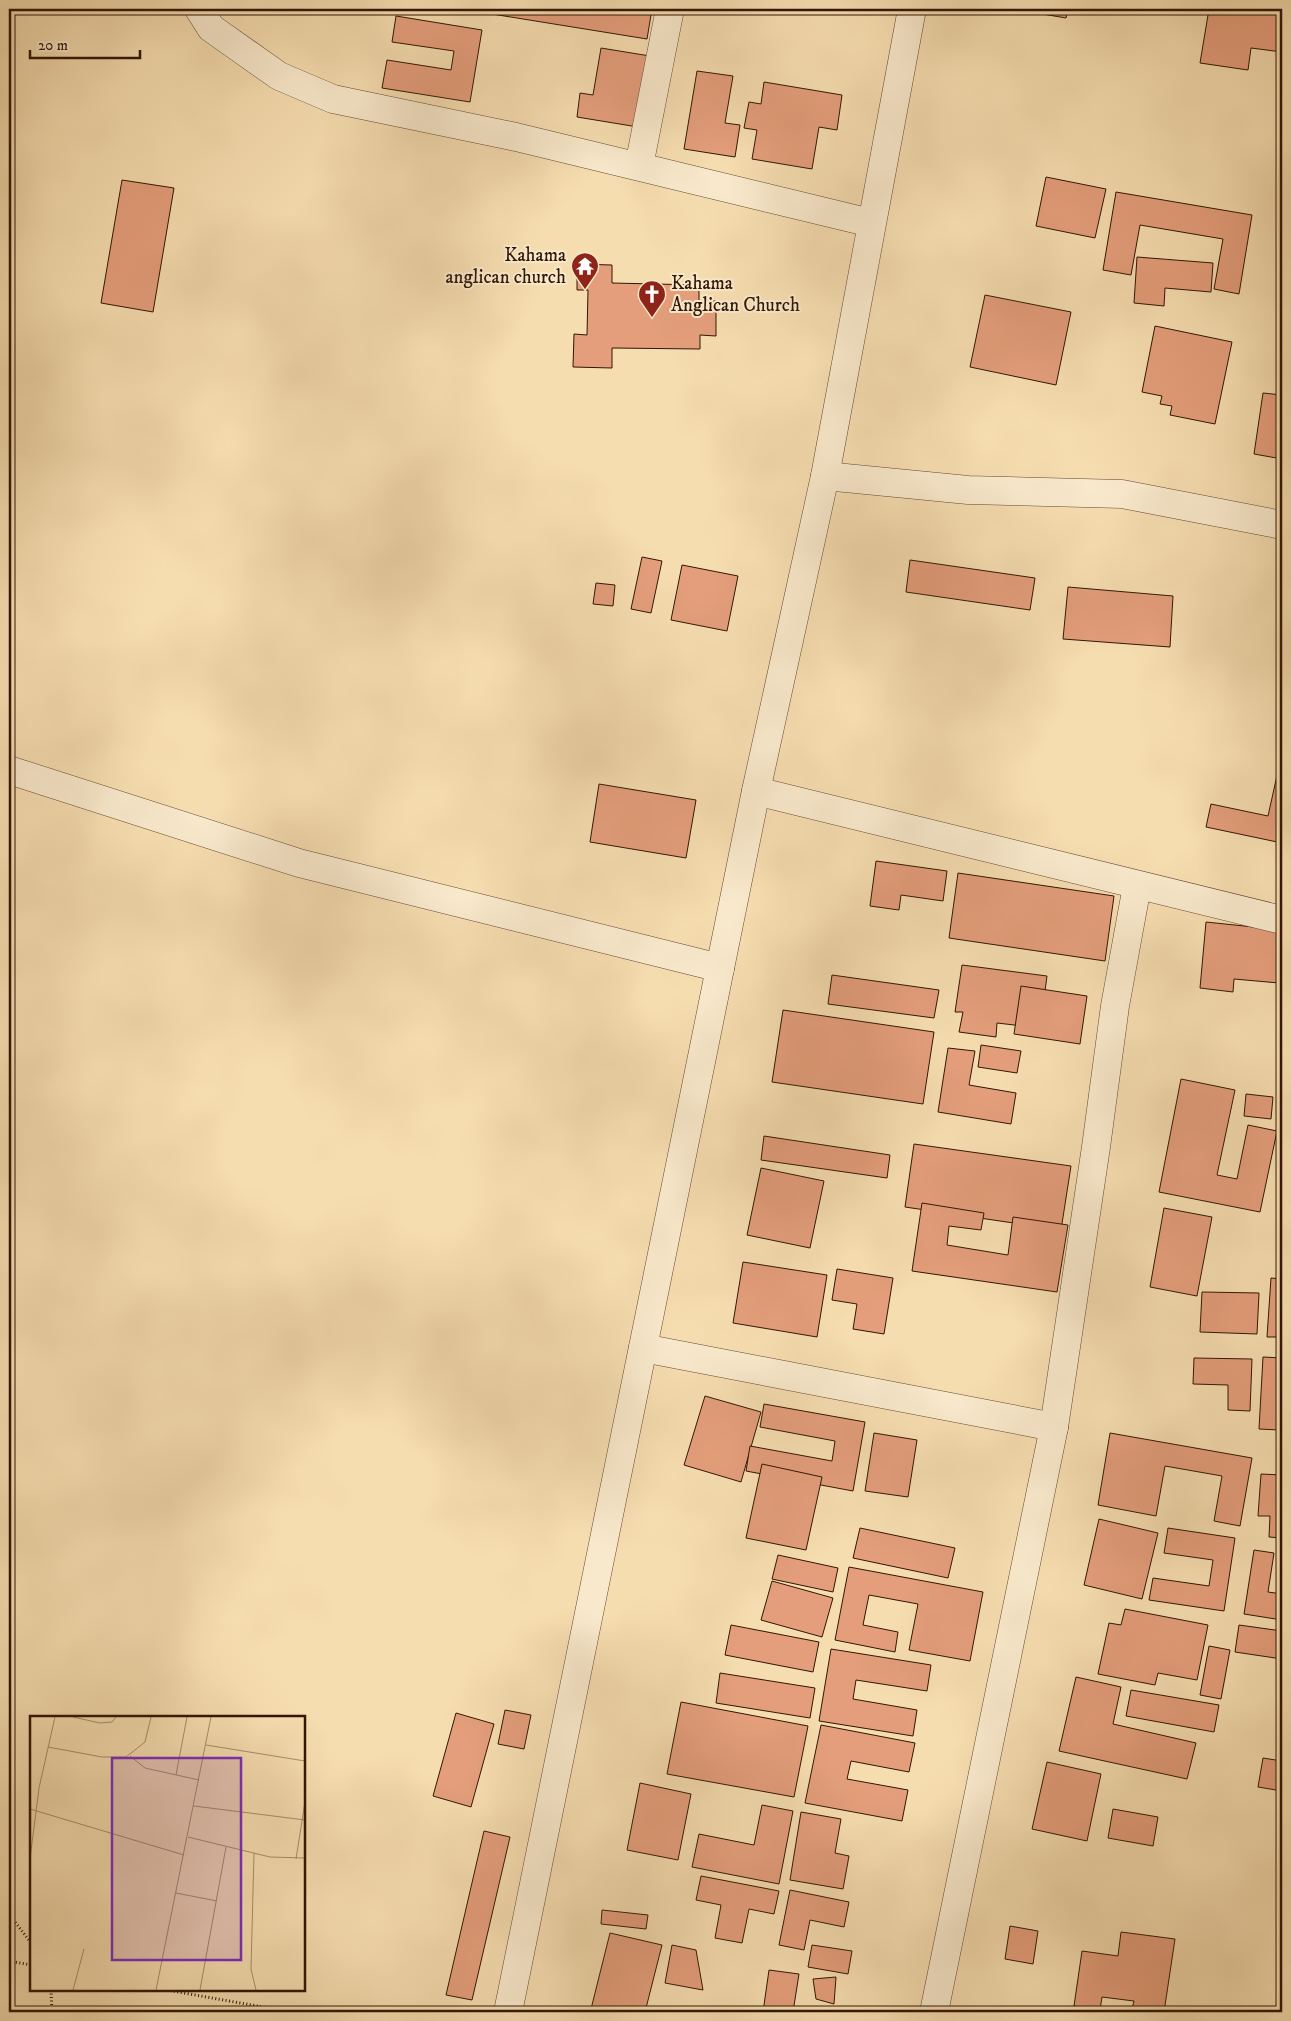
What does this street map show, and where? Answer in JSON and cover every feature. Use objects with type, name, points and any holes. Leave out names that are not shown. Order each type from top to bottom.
[{"type":"street","points":[[199,9],[211,28],[279,76],[334,99],[516,136],[871,223]]},
{"type":"street","points":[[638,166],[670,9]]},
{"type":"street","points":[[508,2012],[756,791],[825,476],[912,9]]},
{"type":"street","points":[[825,476],[968,490],[1122,494],[1282,524]]},
{"type":"street","points":[[9,770],[299,863],[720,968]]},
{"type":"street","points":[[756,791],[1137,886],[1282,920]]},
{"type":"street","points":[[934,2012],[1054,1427],[1115,1006],[1137,886]]},
{"type":"street","points":[[643,1348],[1054,1427]]},
{"type":"path","points":[[9,1914],[30,1942]]},
{"type":"path","points":[[9,1961],[30,1965]]},
{"type":"path","points":[[51,1991],[52,2012]]},
{"type":"path","points":[[173,1991],[290,2012]]},
{"type":"building","points":[[493,9],[652,9],[647,39],[492,14]]},
{"type":"building","points":[[1013,9],[1068,9],[1066,18]]},
{"type":"building","points":[[1209,9],[1282,9],[1282,52],[1251,48],[1248,70],[1200,63]]},
{"type":"building","points":[[396,16],[482,30],[470,102],[382,88],[387,60],[451,70],[454,51],[392,42]]},
{"type":"building","points":[[601,48],[650,56],[638,127],[577,117],[580,93],[593,95]]},
{"type":"building","points":[[697,71],[733,76],[725,123],[740,125],[735,157],[684,149]]},
{"type":"building","points":[[764,82],[842,95],[837,130],[819,127],[812,169],[752,159],[757,130],[744,128],[749,102],[761,104]]},
{"type":"building","points":[[1046,177],[1106,189],[1095,238],[1036,226]]},
{"type":"building","points":[[122,180],[174,188],[153,312],[101,303]]},
{"type":"building","points":[[1116,192],[1252,215],[1239,294],[1214,289],[1223,239],[1140,225],[1131,275],[1103,270]]},
{"type":"building","points":[[1137,257],[1213,263],[1211,292],[1165,288],[1164,306],[1134,303]]},
{"type":"building","name":"Kahama Anglican Church","points":[[577,264],[612,265],[612,283],[699,285],[699,301],[716,301],[716,336],[700,335],[700,349],[612,348],[612,368],[573,367],[574,334],[587,335],[588,290],[577,290]]},
{"type":"building","points":[[985,295],[1071,312],[1056,385],[970,367]]},
{"type":"building","points":[[1155,326],[1232,342],[1215,424],[1170,415],[1172,406],[1160,404],[1162,396],[1142,392]]},
{"type":"building","points":[[1263,393],[1282,395],[1282,459],[1254,454]]},
{"type":"building","points":[[642,557],[662,561],[651,613],[631,609]]},
{"type":"building","points":[[910,560],[1035,578],[1030,610],[906,592]]},
{"type":"building","points":[[682,565],[738,576],[727,631],[671,620]]},
{"type":"building","points":[[596,583],[615,585],[613,606],[593,604]]},
{"type":"building","points":[[1068,587],[1173,596],[1170,647],[1063,639]]},
{"type":"building","points":[[1282,753],[1282,843],[1206,827],[1211,804],[1268,816]]},
{"type":"building","points":[[599,784],[696,800],[686,858],[590,842]]},
{"type":"building","points":[[876,861],[947,871],[943,901],[901,895],[899,910],[870,906]]},
{"type":"building","points":[[958,873],[1114,896],[1105,961],[949,938]]},
{"type":"building","points":[[1206,922],[1282,930],[1279,983],[1234,979],[1233,992],[1200,988]]},
{"type":"building","points":[[962,965],[1047,976],[1040,1028],[997,1023],[996,1037],[959,1032],[963,1012],[955,1012]]},
{"type":"building","points":[[832,975],[939,990],[934,1018],[828,1004]]},
{"type":"building","points":[[1021,986],[1087,996],[1080,1044],[1014,1034]]},
{"type":"building","points":[[783,1010],[934,1032],[923,1104],[772,1082]]},
{"type":"building","points":[[981,1045],[1021,1051],[1017,1073],[978,1067]]},
{"type":"building","points":[[948,1048],[975,1051],[969,1085],[1016,1093],[1011,1124],[938,1112]]},
{"type":"building","points":[[1181,1079],[1235,1090],[1217,1175],[1237,1179],[1248,1125],[1277,1131],[1260,1212],[1159,1192]]},
{"type":"building","points":[[1246,1094],[1273,1097],[1271,1119],[1244,1116]]},
{"type":"building","points":[[764,1136],[890,1155],[887,1178],[761,1160]]},
{"type":"building","points":[[1281,1141],[1282,1217],[1277,1217]]},
{"type":"building","points":[[914,1144],[1071,1166],[1061,1230],[905,1207]]},
{"type":"building","points":[[761,1168],[824,1181],[810,1248],[747,1235]]},
{"type":"building","points":[[922,1203],[984,1213],[981,1230],[949,1226],[947,1245],[1008,1255],[1013,1217],[1068,1225],[1057,1292],[912,1271]]},
{"type":"building","points":[[1164,1208],[1212,1217],[1197,1296],[1150,1287]]},
{"type":"building","points":[[743,1262],[827,1275],[817,1337],[733,1323]]},
{"type":"building","points":[[837,1269],[893,1278],[884,1334],[853,1329],[857,1304],[832,1300]]},
{"type":"building","points":[[1271,1278],[1282,1279],[1282,1337],[1267,1337]]},
{"type":"building","points":[[1202,1292],[1259,1293],[1257,1334],[1200,1332]]},
{"type":"building","points":[[1263,1357],[1282,1358],[1279,1430],[1259,1429]]},
{"type":"building","points":[[1194,1358],[1252,1359],[1250,1411],[1228,1410],[1228,1385],[1193,1384]]},
{"type":"building","points":[[705,1396],[761,1412],[741,1482],[684,1465]]},
{"type":"building","points":[[764,1404],[865,1422],[853,1491],[746,1471],[750,1446],[832,1461],[835,1441],[760,1427]]},
{"type":"building","points":[[874,1433],[917,1440],[908,1497],[865,1491]]},
{"type":"building","points":[[1110,1433],[1252,1458],[1240,1526],[1214,1521],[1222,1476],[1165,1466],[1156,1516],[1098,1505]]},
{"type":"building","points":[[762,1464],[822,1477],[806,1550],[746,1538]]},
{"type":"building","points":[[1261,1474],[1282,1475],[1282,1538],[1269,1537],[1270,1516],[1258,1516]]},
{"type":"building","points":[[1099,1519],[1158,1533],[1142,1599],[1084,1585]]},
{"type":"building","points":[[860,1528],[955,1548],[948,1578],[853,1558]]},
{"type":"building","points":[[1168,1528],[1235,1538],[1224,1611],[1149,1600],[1153,1578],[1209,1586],[1213,1560],[1164,1553]]},
{"type":"building","points":[[1254,1550],[1274,1553],[1268,1592],[1282,1594],[1282,1620],[1244,1614]]},
{"type":"building","points":[[778,1555],[838,1568],[833,1592],[772,1579]]},
{"type":"building","points":[[849,1567],[983,1592],[970,1661],[909,1650],[918,1604],[869,1595],[863,1625],[898,1632],[895,1652],[835,1640]]},
{"type":"building","points":[[772,1581],[833,1598],[822,1637],[761,1620]]},
{"type":"building","points":[[1125,1609],[1208,1625],[1197,1680],[1158,1673],[1155,1685],[1098,1674],[1109,1623],[1121,1625]]},
{"type":"building","points":[[731,1625],[819,1642],[813,1672],[725,1655]]},
{"type":"building","points":[[1239,1625],[1282,1631],[1282,1659],[1235,1652]]},
{"type":"building","points":[[1209,1646],[1230,1650],[1221,1699],[1200,1695]]},
{"type":"building","points":[[831,1649],[931,1665],[927,1691],[856,1680],[853,1699],[917,1710],[913,1736],[819,1721]]},
{"type":"building","points":[[720,1673],[815,1688],[810,1718],[716,1703]]},
{"type":"building","points":[[1076,1677],[1121,1687],[1113,1724],[1196,1743],[1187,1779],[1059,1751]]},
{"type":"building","points":[[1131,1690],[1219,1705],[1214,1732],[1126,1716]]},
{"type":"building","points":[[681,1702],[808,1726],[794,1797],[667,1774]]},
{"type":"building","points":[[505,1710],[531,1715],[524,1749],[498,1744]]},
{"type":"building","points":[[456,1713],[494,1724],[471,1807],[433,1796]]},
{"type":"building","points":[[821,1725],[915,1743],[909,1772],[851,1761],[847,1779],[908,1790],[902,1821],[805,1803]]},
{"type":"building","points":[[1263,1758],[1282,1761],[1282,1791],[1258,1787]]},
{"type":"building","points":[[1047,1762],[1101,1774],[1087,1841],[1032,1829]]},
{"type":"building","points":[[640,1783],[691,1794],[678,1860],[627,1850]]},
{"type":"building","points":[[762,1805],[793,1811],[779,1884],[692,1867],[699,1834],[754,1845]]},
{"type":"building","points":[[1113,1809],[1158,1817],[1153,1846],[1108,1838]]},
{"type":"building","points":[[801,1812],[841,1819],[835,1853],[849,1856],[843,1889],[790,1880]]},
{"type":"building","points":[[484,1831],[510,1837],[472,2000],[446,1995]]},
{"type":"building","points":[[1282,1850],[1282,1879],[1277,1878]]},
{"type":"building","points":[[701,1876],[779,1891],[774,1914],[749,1909],[742,1943],[715,1938],[721,1905],[696,1900]]},
{"type":"building","points":[[790,1890],[849,1902],[844,1927],[810,1920],[804,1950],[779,1945]]},
{"type":"building","points":[[602,1910],[648,1915],[646,1929],[601,1924]]},
{"type":"building","points":[[1010,1926],[1038,1931],[1033,1964],[1005,1959]]},
{"type":"building","points":[[1121,1932],[1175,1939],[1164,2012],[1132,2009],[1134,2001],[1102,1997],[1100,2010],[1074,2006],[1082,1951],[1118,1956]]},
{"type":"building","points":[[610,1933],[662,1945],[645,2012],[607,2012],[591,2009]]},
{"type":"building","points":[[672,1945],[696,1950],[703,1990],[665,1983]]},
{"type":"building","points":[[812,1945],[852,1951],[848,1974],[808,1967]]},
{"type":"building","points":[[769,1970],[799,1974],[793,2012],[763,2012]]},
{"type":"building","points":[[836,1977],[834,2004],[816,1999],[813,1979]]},
{"type":"place","name":"Kahama anglican church","points":[[585,290]]},
{"type":"place","name":"Kahama Anglican Church","points":[[652,318]]}]
